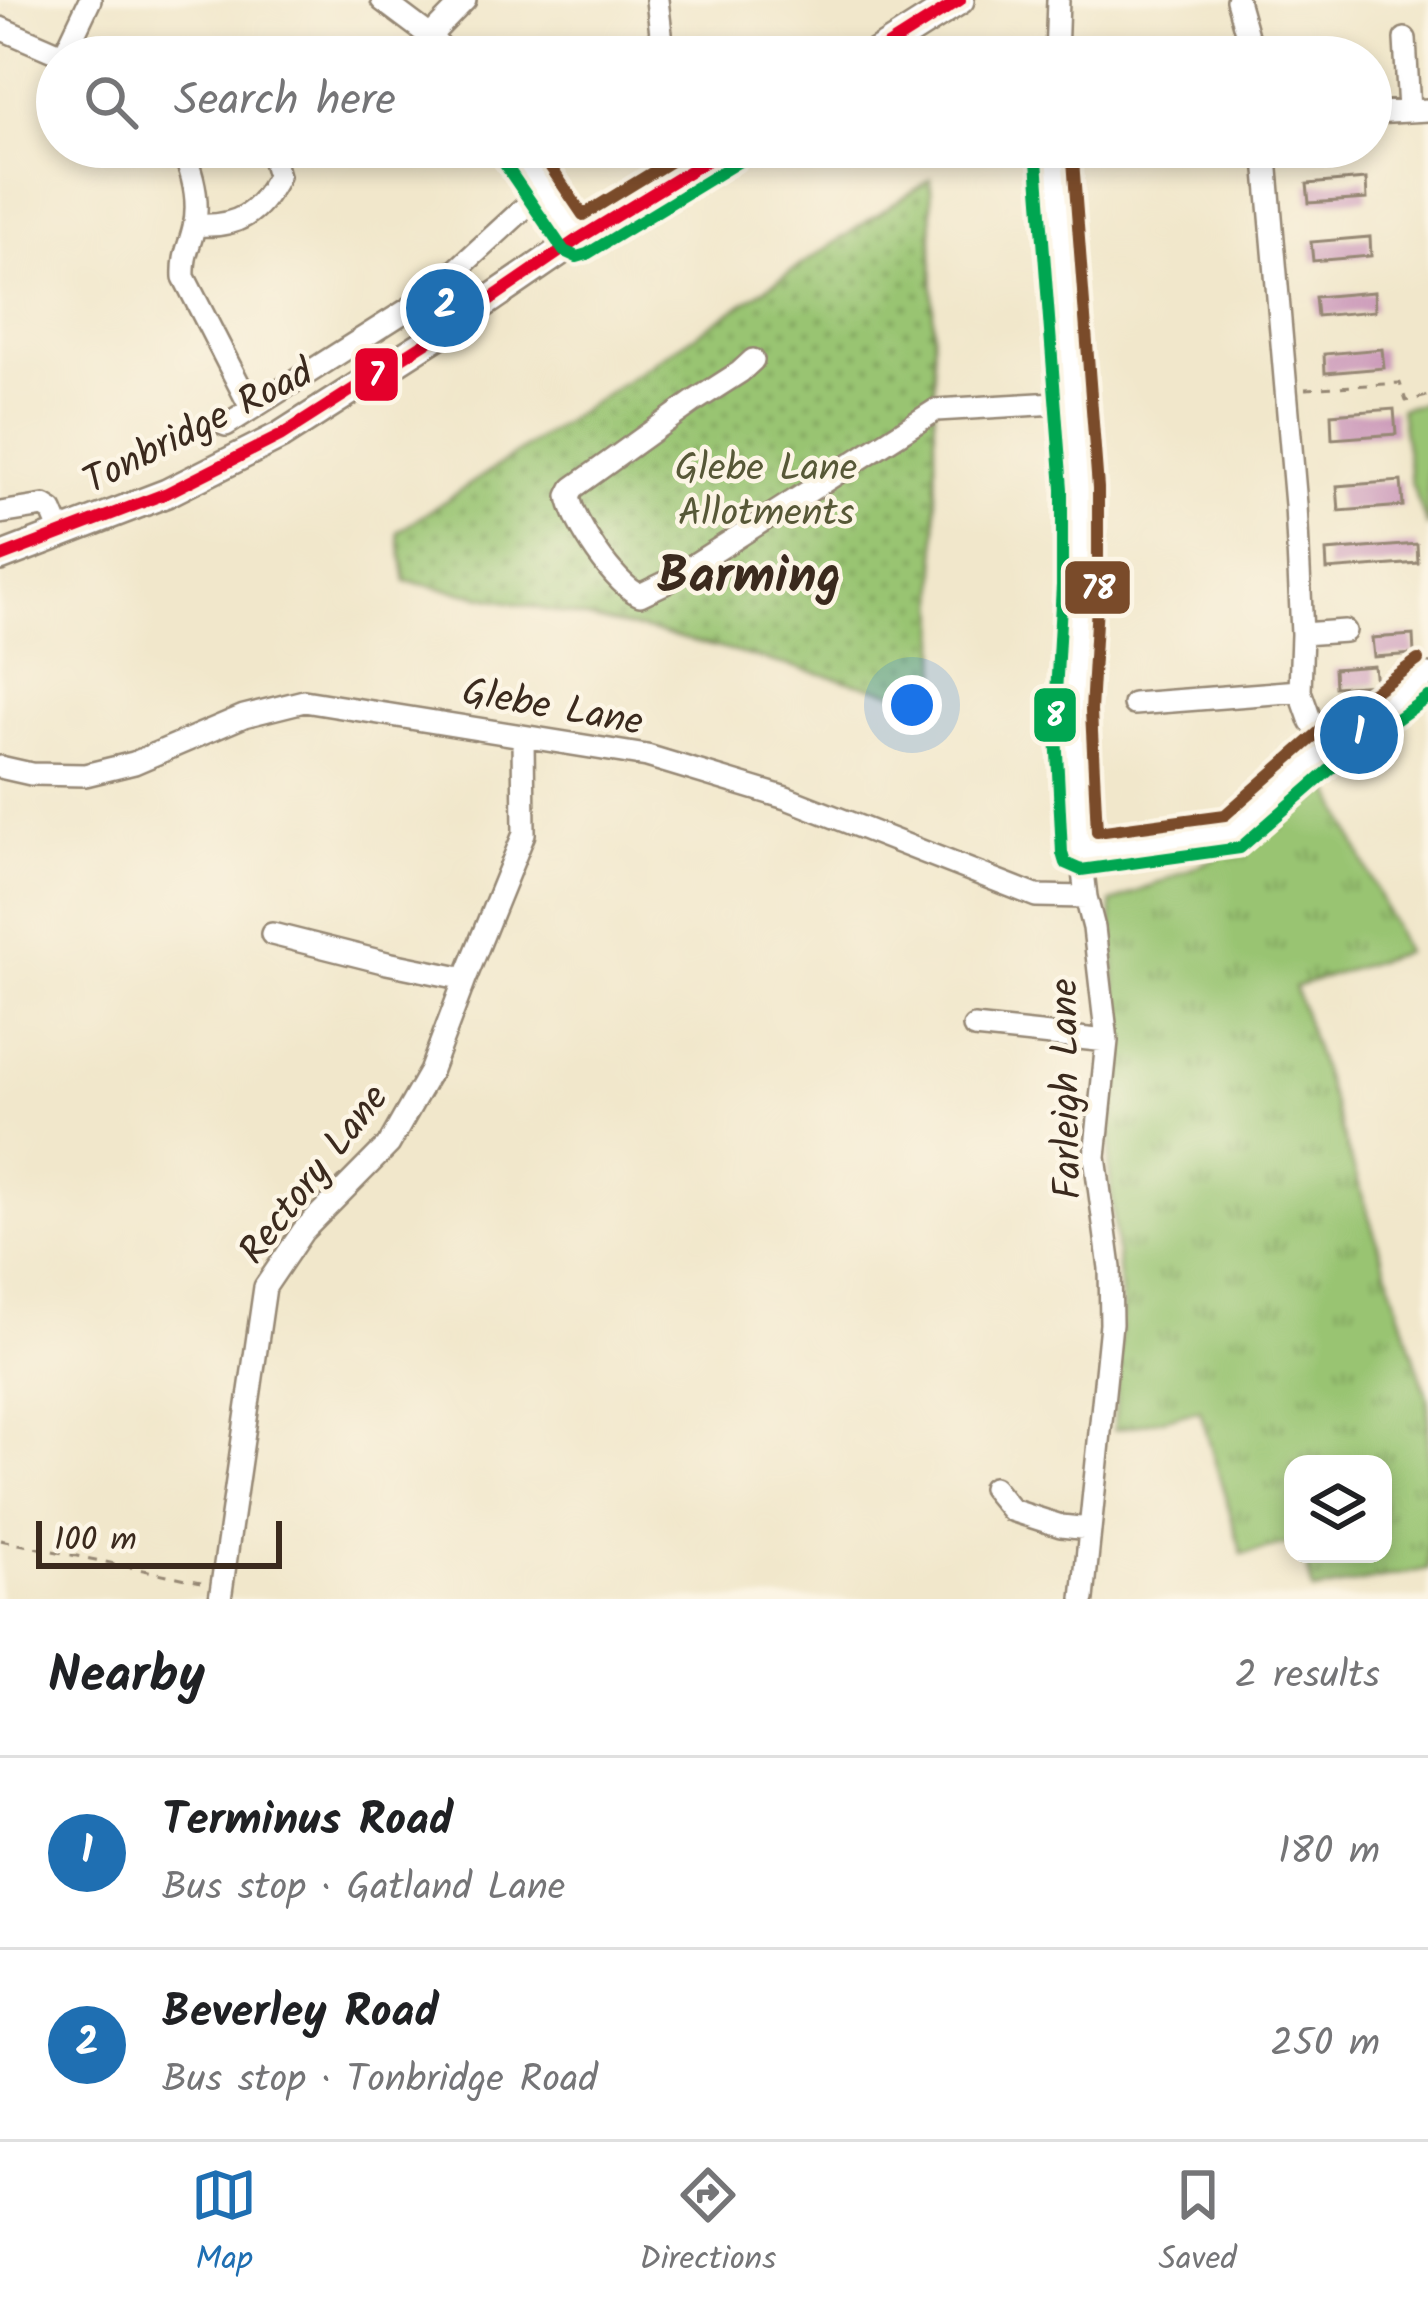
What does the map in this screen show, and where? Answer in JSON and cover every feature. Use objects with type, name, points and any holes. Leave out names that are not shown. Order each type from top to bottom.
[{"type":"main road","points":[[903,36],[960,0]]},
{"type":"main road","name":"Tonbridge Road","points":[[0,557],[167,494],[280,436],[578,238],[694,168]]},
{"type":"street","points":[[74,36],[90,0]]},
{"type":"street","points":[[382,0],[430,36],[465,0]]},
{"type":"street","points":[[657,0],[661,36]]},
{"type":"street","points":[[1057,36],[1058,0]]},
{"type":"street","points":[[1237,0],[1247,36]]},
{"type":"street","points":[[0,28],[36,44]]},
{"type":"street","points":[[1406,39],[1419,111]]},
{"type":"street","points":[[190,168],[195,225],[183,255],[184,278],[251,408]]},
{"type":"street","points":[[195,225],[220,227],[251,214],[268,196],[278,176],[276,168]]},
{"type":"street","points":[[529,168],[578,238]]},
{"type":"street","name":"Farleigh Lane","points":[[1056,168],[1080,488],[1072,711],[1076,811],[1107,1041],[1095,1157],[1110,1268],[1111,1324],[1082,1599]]},
{"type":"street","points":[[1267,168],[1287,390],[1300,691],[1312,722],[1339,738]]},
{"type":"street","points":[[226,425],[426,298],[544,190]]},
{"type":"street","points":[[753,360],[573,488],[569,496],[575,516],[632,593],[640,595],[667,582],[935,410],[1075,402]]},
{"type":"street","name":"Tonbridge Road","points":[[0,513],[44,506],[52,511],[62,535]]},
{"type":"street","points":[[1301,634],[1345,631]]},
{"type":"street","points":[[1081,852],[1233,832],[1339,738],[1428,675]]},
{"type":"street","points":[[1134,704],[1300,691]]},
{"type":"street","name":"Glebe Lane","points":[[0,767],[32,774],[85,775],[134,763],[244,716],[304,701],[647,756],[786,798],[1036,896],[1086,897]]},
{"type":"street","name":"Rectory Lane","points":[[220,1592],[265,1287],[303,1232],[389,1144],[430,1072],[524,834],[523,737]]},
{"type":"street","points":[[272,934],[465,979]]},
{"type":"street","points":[[974,1027],[1107,1041]]},
{"type":"street","points":[[993,1488],[1011,1510],[1061,1526],[1089,1529]]},
{"type":"path","points":[[1287,390],[1400,383],[1406,401],[1428,396]]},
{"type":"path","points":[[0,1540],[220,1592]]},
{"type":"green space","name":"Glebe Lane Allotments","points":[[931,179],[939,704],[660,633],[406,581],[398,532]]},
{"type":"green space","points":[[1428,403],[1428,528],[1411,482],[1400,408]]},
{"type":"green space","points":[[1322,770],[1405,952],[1295,987],[1428,1399],[1428,1569],[1313,1591],[1306,1563],[1392,1563],[1392,1455],[1284,1455],[1284,1545],[1242,1554],[1200,1410],[1114,1430],[1122,1309],[1109,1168],[1119,1049],[1111,903],[1233,851]]},
{"type":"building","points":[[1366,179],[1367,199],[1309,203],[1307,184]]},
{"type":"building","points":[[1370,237],[1371,256],[1313,261],[1311,242]]},
{"type":"building","points":[[1374,292],[1375,311],[1317,316],[1315,297]]},
{"type":"building","points":[[1382,349],[1384,368],[1325,373],[1324,354]]},
{"type":"building","points":[[1394,409],[1396,434],[1332,439],[1331,414]]},
{"type":"building","points":[[1401,481],[1403,506],[1339,511],[1337,486]]},
{"type":"building","points":[[1417,544],[1418,563],[1327,570],[1326,551]]},
{"type":"building","points":[[1413,635],[1414,654],[1374,657],[1372,638]]},
{"type":"building","points":[[1374,666],[1376,684],[1335,687],[1334,669]]},
{"type":"transit line","name":"7","points":[[903,36],[960,0]]},
{"type":"transit line","name":"8","points":[[507,168],[564,251],[577,257],[728,168]]},
{"type":"transit line","name":"78","points":[[551,168],[583,215],[660,168]]},
{"type":"transit line","name":"7","points":[[0,557],[167,493],[280,436],[578,239],[695,168]]},
{"type":"transit line","name":"8","points":[[1038,168],[1062,489],[1055,712],[1065,863],[1081,870],[1240,848],[1350,752],[1428,697]]},
{"type":"transit line","name":"78","points":[[1074,168],[1098,488],[1091,711],[1097,832],[1225,815],[1327,725],[1418,660]]},
{"type":"place","name":"Beverley Road","points":[[445,308]]},
{"type":"place","name":"Terminus Road","points":[[1359,735]]},
{"type":"district","name":"Barming","points":[[749,574]]}]
